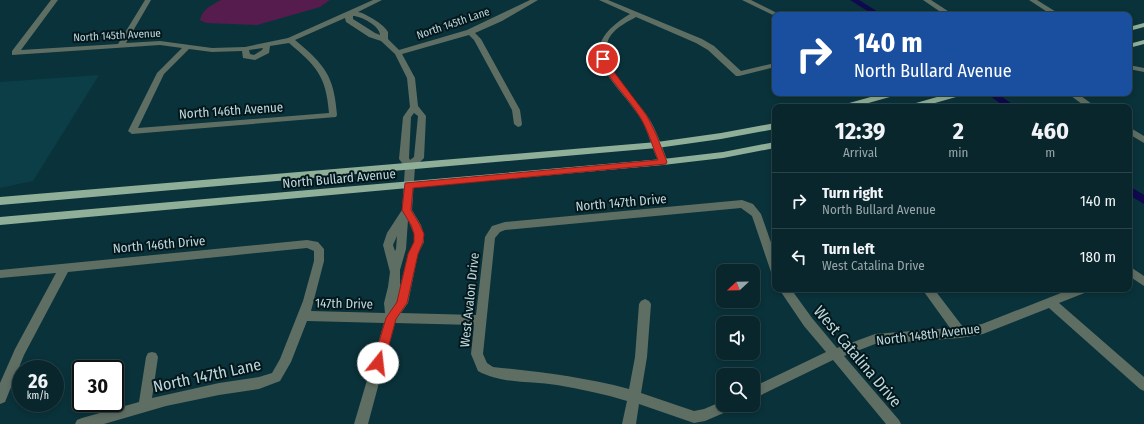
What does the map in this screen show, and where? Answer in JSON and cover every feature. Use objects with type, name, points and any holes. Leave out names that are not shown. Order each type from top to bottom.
[{"type":"main road","points":[[1132,28],[1144,25]]},
{"type":"main road","points":[[1132,45],[1144,42]]},
{"type":"main road","points":[[856,104],[884,96]]},
{"type":"main road","points":[[922,104],[950,96]]},
{"type":"main road","name":"North Bullard Avenue","points":[[0,201],[657,145],[721,136],[772,127]]},
{"type":"main road","name":"North Bullard Avenue","points":[[0,221],[663,162],[723,155],[772,146]]},
{"type":"street","name":"North 145th Avenue","points":[[55,0],[15,53],[160,43],[212,50],[245,49],[246,56],[255,58],[266,52],[267,44],[290,40]]},
{"type":"street","points":[[121,45],[148,0]]},
{"type":"street","points":[[290,40],[378,0]]},
{"type":"street","name":"North 145th Lane","points":[[398,53],[470,32],[535,0]]},
{"type":"street","points":[[602,0],[711,48],[739,74],[772,65]]},
{"type":"street","points":[[745,0],[772,13]]},
{"type":"street","points":[[926,0],[945,12]]},
{"type":"street","points":[[1032,0],[1052,12]]},
{"type":"street","points":[[349,14],[349,20],[372,35],[384,38],[398,53],[411,78],[414,107],[422,116],[419,158],[410,166],[405,214],[391,236],[388,245],[395,272],[394,287],[390,303],[391,318],[361,424]]},
{"type":"street","points":[[349,14],[359,14],[369,20],[384,32],[384,38]]},
{"type":"street","points":[[635,14],[611,30],[603,42],[602,51],[607,68],[643,116],[657,145],[663,162]]},
{"type":"street","points":[[470,32],[477,39],[516,110],[518,124]]},
{"type":"street","name":"North 146th Avenue","points":[[188,46],[161,73],[132,131],[333,115],[329,82],[316,62],[290,40]]},
{"type":"street","points":[[1076,96],[1088,104]]},
{"type":"street","points":[[410,166],[404,159],[407,117],[414,107]]},
{"type":"street","points":[[1132,132],[1144,140]]},
{"type":"street","name":"North 147th Drive","points":[[493,231],[505,226],[738,204],[746,205],[752,209],[757,217],[772,260]]},
{"type":"street","points":[[391,318],[402,303],[413,254],[418,242],[419,234],[416,225],[405,214]]},
{"type":"street","name":"West Avalon Drive","points":[[493,231],[490,241],[480,320],[477,354],[479,364],[486,370],[498,373],[556,379],[635,397]]},
{"type":"street","name":"North 146th Drive","points":[[0,274],[307,244],[314,245],[319,249],[320,261],[303,316]]},
{"type":"street","points":[[0,398],[19,353],[65,267]]},
{"type":"street","points":[[1132,272],[1144,282]]},
{"type":"street","name":"West Catalina Drive","points":[[787,292],[800,312],[834,354],[894,424]]},
{"type":"street","points":[[930,292],[960,333]]},
{"type":"street","name":"North 148th Avenue","points":[[760,390],[834,354],[875,339],[960,333],[983,329],[1075,292]]},
{"type":"street","points":[[1050,302],[1144,385]]},
{"type":"street","points":[[629,424],[641,357],[645,304]]},
{"type":"street","name":"147th Drive","points":[[303,316],[480,320]]},
{"type":"street","name":"North 147th Lane","points":[[82,424],[145,405],[202,392],[258,383],[276,377],[282,368],[303,316]]},
{"type":"street","name":"North 147th Lane","points":[[145,405],[152,357]]},
{"type":"street","points":[[635,397],[694,417],[705,416],[716,411]]},
{"type":"shaded area","points":[[221,0],[330,0],[320,7],[257,25],[206,23],[200,20],[205,10]]},
{"type":"shaded area","points":[[99,75],[33,181],[0,188],[0,82]]},
{"type":"waterway","points":[[854,0],[874,12]]},
{"type":"waterway","points":[[995,96],[1007,104]]},
{"type":"waterway","points":[[1132,192],[1144,200]]},
{"type":"route","points":[[378,363],[391,318],[402,303],[414,249],[418,242],[419,234],[416,225],[407,210],[408,185],[663,162],[643,116],[607,68],[603,59]]}]
